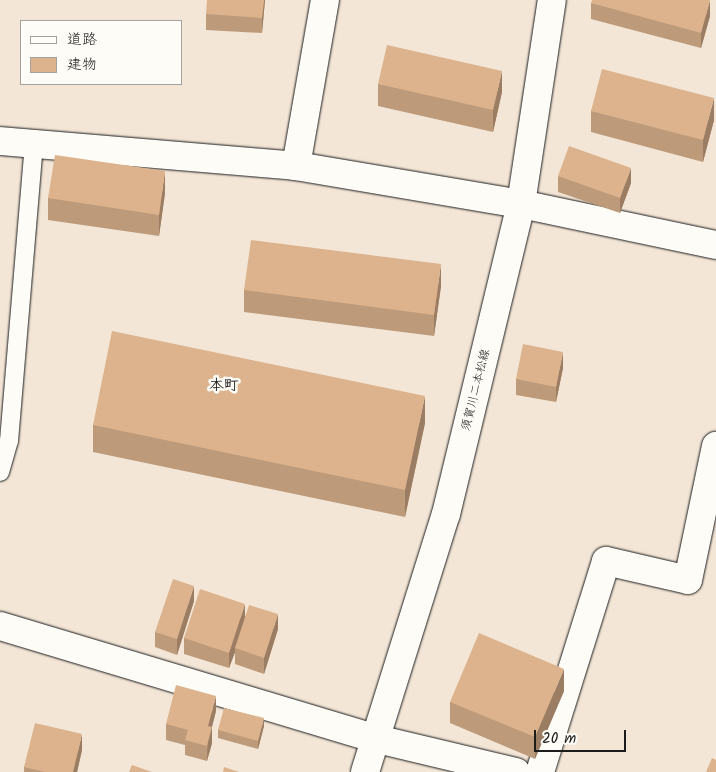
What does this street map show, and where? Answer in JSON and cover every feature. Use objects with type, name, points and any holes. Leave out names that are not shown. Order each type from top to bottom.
[{"type":"street","points":[[296,166],[325,0]]},
{"type":"street","name":"須賀川二本松線","points":[[366,772],[446,514],[521,204],[552,0]]},
{"type":"street","points":[[0,141],[296,166],[521,204],[716,245]]},
{"type":"street","points":[[540,772],[606,561],[688,580],[716,446]]},
{"type":"street","points":[[0,626],[377,739],[516,772]]},
{"type":"lane","points":[[0,472],[9,441],[34,144]]},
{"type":"building","points":[[207,0],[264,0],[262,18],[206,14]]},
{"type":"building","points":[[592,0],[710,0],[701,33],[591,3]]},
{"type":"building","points":[[387,45],[502,71],[493,110],[378,84]]},
{"type":"building","points":[[602,69],[714,98],[703,140],[591,111]]},
{"type":"building","points":[[569,146],[631,168],[620,198],[558,176]]},
{"type":"building","points":[[55,155],[165,171],[159,215],[48,198]]},
{"type":"building","points":[[251,240],[441,264],[434,315],[244,290]]},
{"type":"building","points":[[112,331],[425,396],[405,490],[93,425]]},
{"type":"building","points":[[523,344],[563,352],[556,387],[516,379]]},
{"type":"building","points":[[173,579],[194,586],[177,639],[155,632]]},
{"type":"building","points":[[200,589],[245,604],[229,653],[184,638]]},
{"type":"building","points":[[249,605],[278,614],[264,658],[235,648]]},
{"type":"building","points":[[479,633],[564,669],[535,737],[450,702]]},
{"type":"building","points":[[176,685],[216,696],[208,726],[212,727],[207,746],[185,740],[188,730],[166,724]]},
{"type":"building","points":[[224,708],[264,718],[258,741],[218,730]]},
{"type":"building","points":[[35,723],[82,734],[73,772],[45,772],[24,767]]},
{"type":"building","points":[[712,758],[716,760],[716,772],[706,772]]},
{"type":"building","points":[[132,765],[152,772],[129,772]]},
{"type":"building","points":[[224,767],[239,772],[223,772]]},
{"type":"district","name":"本町","points":[[224,387]]}]
